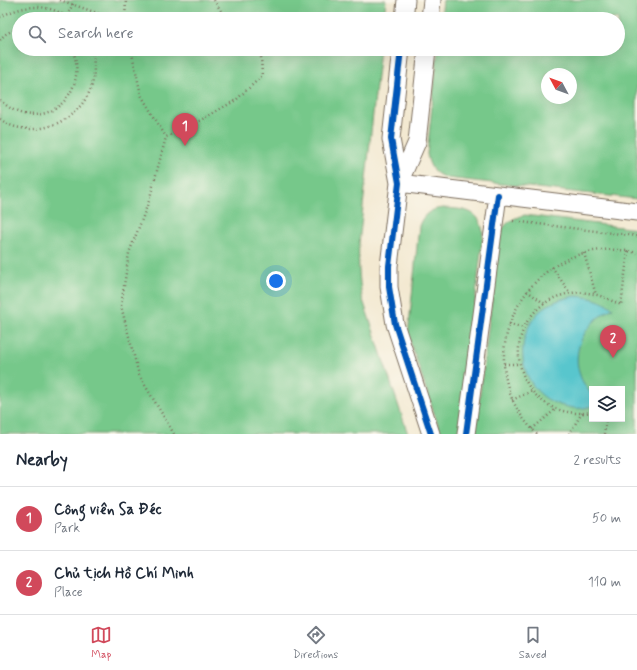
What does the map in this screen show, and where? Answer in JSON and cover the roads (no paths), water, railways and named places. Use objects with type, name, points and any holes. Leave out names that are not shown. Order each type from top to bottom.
[{"type":"street","points":[[405,12],[406,0]]},
{"type":"street","points":[[431,12],[432,0]]},
{"type":"street","points":[[400,56],[391,139],[399,183],[390,266],[391,307],[400,341],[431,434]]},
{"type":"street","points":[[399,183],[417,142],[426,56]]},
{"type":"street","points":[[399,183],[637,212]]},
{"type":"street","points":[[466,434],[498,195]]},
{"type":"water","points":[[576,296],[586,297],[595,299],[613,308],[595,320],[588,328],[579,347],[577,357],[578,367],[582,380],[589,391],[589,407],[586,408],[568,407],[552,402],[540,393],[530,382],[525,368],[523,353],[524,338],[530,324],[540,311],[548,305]]},
{"type":"place","name":"Công viên Sa Đéc","points":[[185,146]]},
{"type":"place","name":"Chủ tịch Hồ Chí Minh","points":[[613,358]]}]
